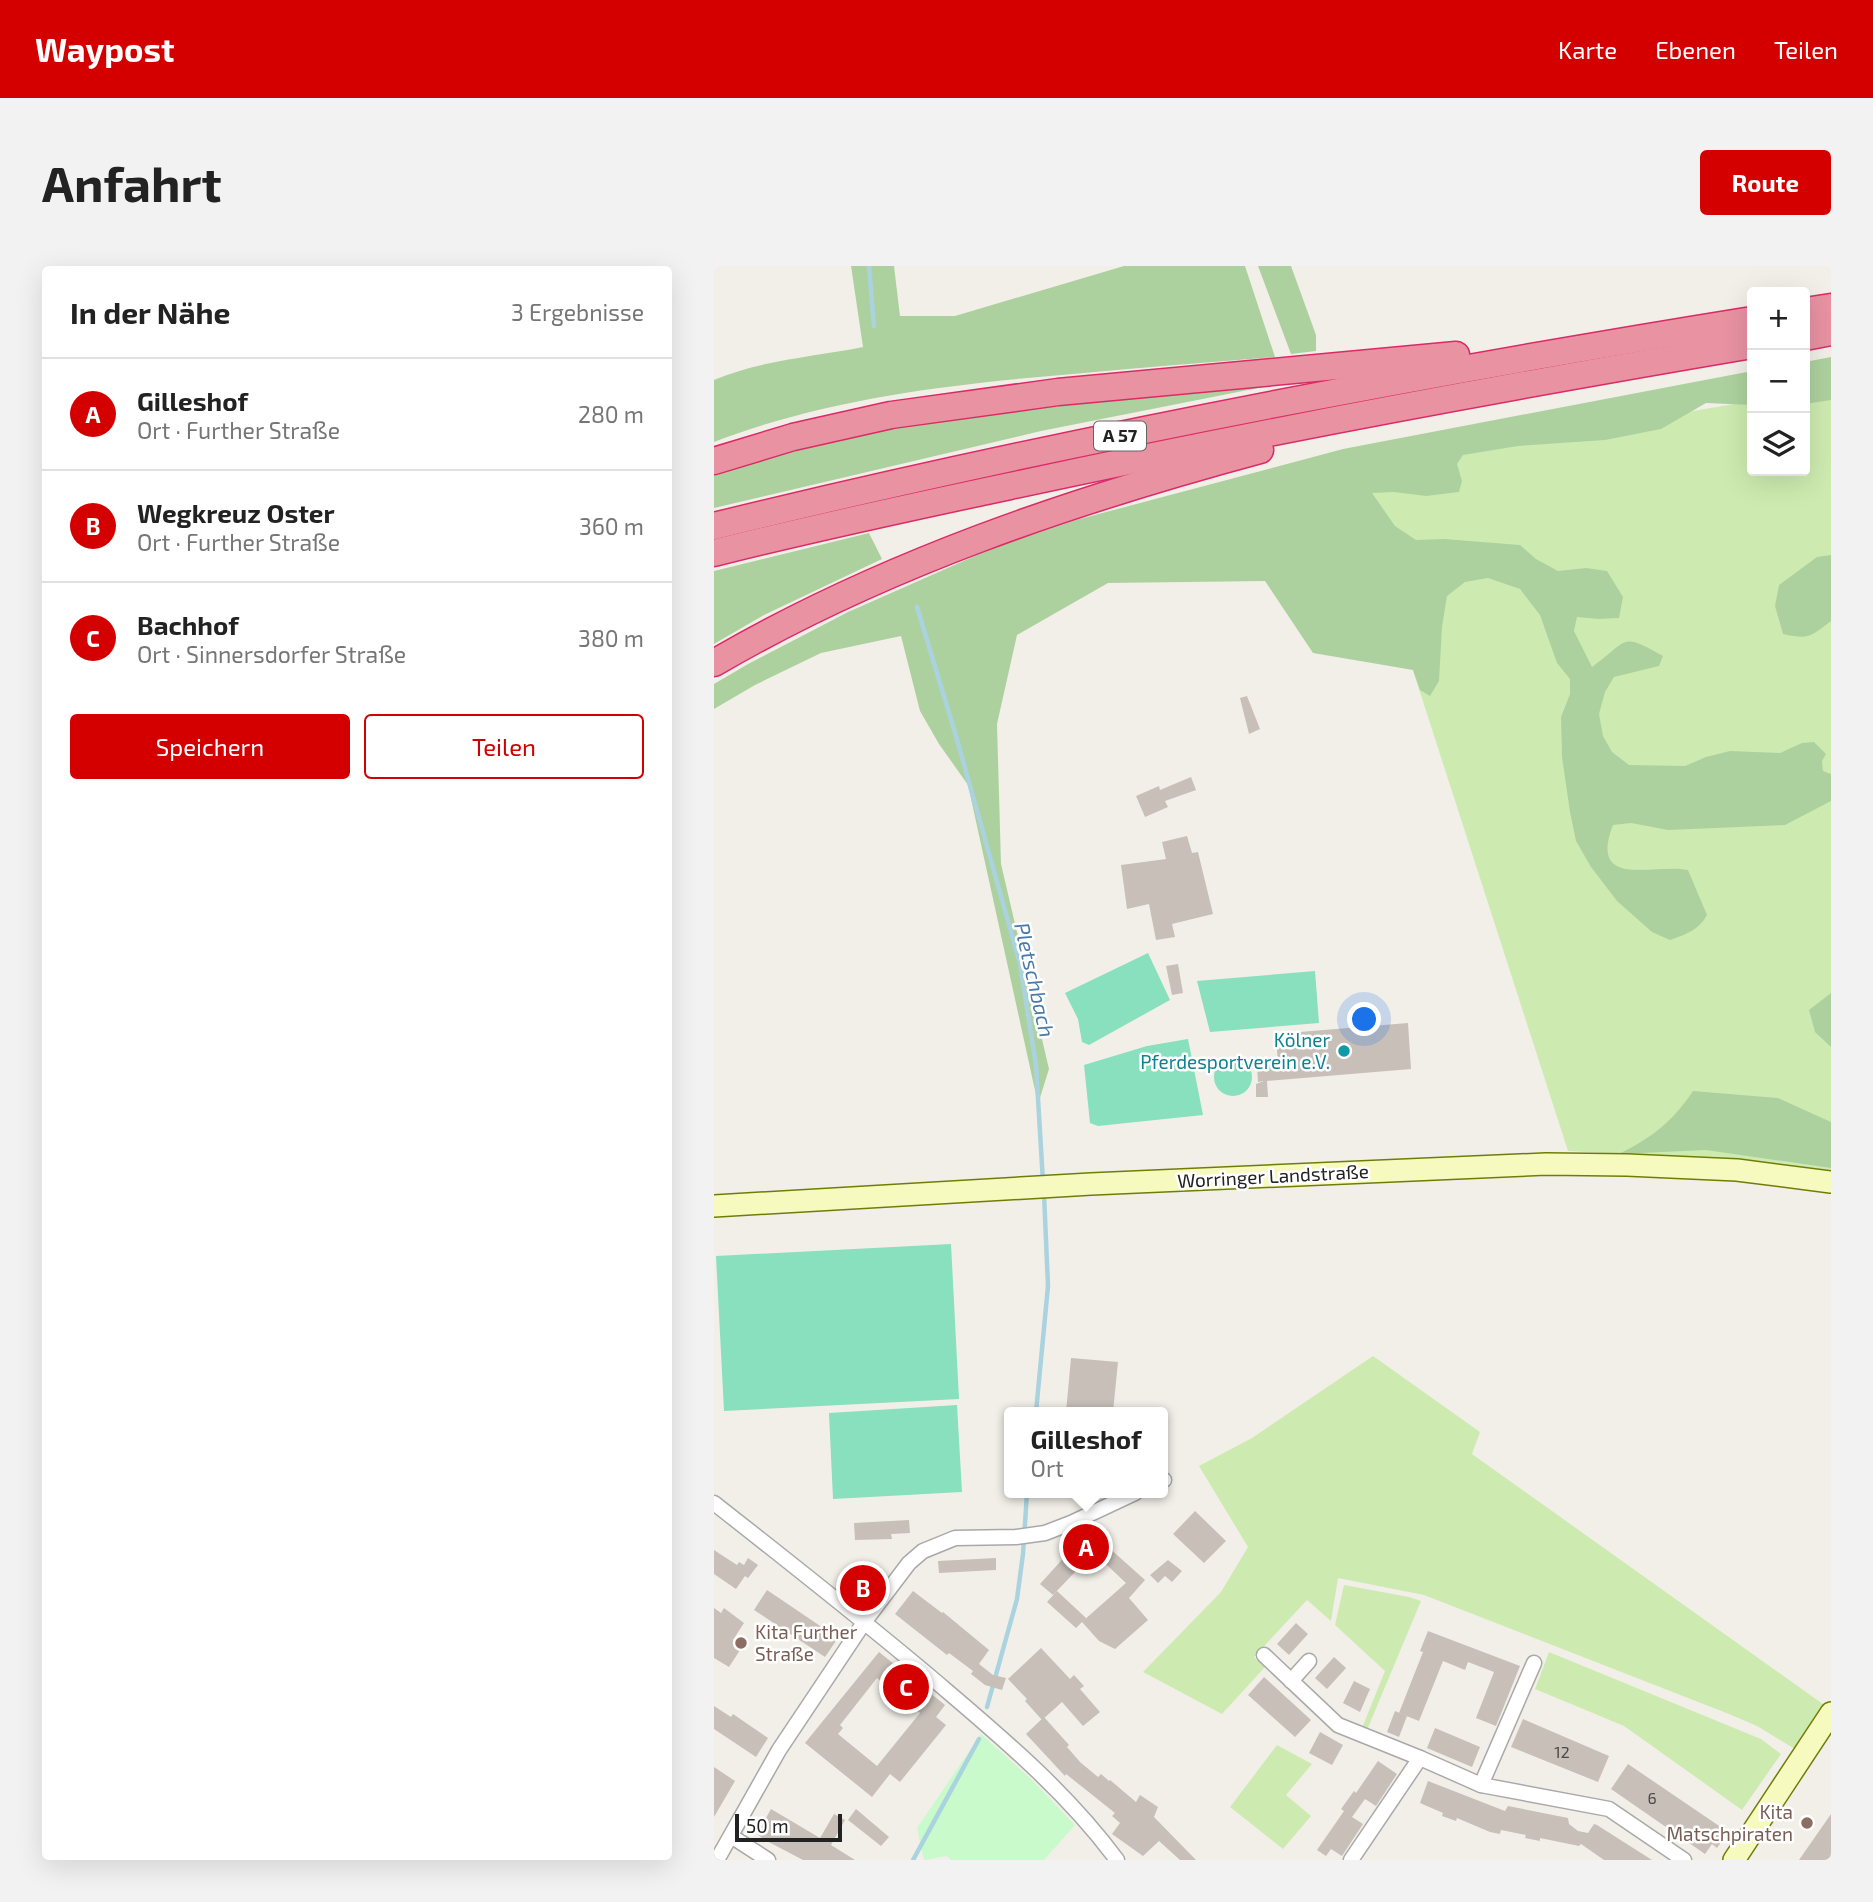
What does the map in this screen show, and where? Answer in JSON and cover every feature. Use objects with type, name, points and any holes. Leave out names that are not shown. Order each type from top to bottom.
[{"type":"highway","points":[[1810,310],[1831,307]]},
{"type":"highway","name":"A 57","points":[[714,526],[1081,443],[1528,357],[1747,321]]},
{"type":"highway","points":[[1810,336],[1831,332]]},
{"type":"highway","name":"A 57","points":[[714,552],[1009,486],[1354,415],[1747,346]]},
{"type":"highway","points":[[714,461],[793,437],[891,415],[1058,391],[1324,369],[1429,357],[1528,357]]},
{"type":"highway","points":[[714,663],[765,633],[833,599],[966,543],[1039,517],[1279,444],[1354,415]]},
{"type":"main road","name":"Worringer Landstraße","points":[[714,1206],[1542,1164],[1737,1170],[1831,1182]]},
{"type":"main road","points":[[1734,1860],[1831,1713]]},
{"type":"street","points":[[717,1860],[779,1750],[864,1621],[909,1563],[923,1551],[955,1538],[1033,1535],[1071,1523],[1124,1498]]},
{"type":"street","points":[[714,1503],[864,1621],[1043,1776],[1117,1860]]},
{"type":"street","points":[[1264,1655],[1338,1725],[1481,1785],[1609,1809],[1684,1860]]},
{"type":"street","points":[[1291,1681],[1309,1661]]},
{"type":"street","points":[[1481,1785],[1534,1663]]},
{"type":"street","points":[[1351,1860],[1420,1758]]},
{"type":"street","points":[[731,1836],[768,1860]]},
{"type":"green space","points":[[851,266],[894,266],[900,316],[955,316],[1124,266],[1245,266],[1275,357],[936,388],[801,414],[714,442],[714,380],[769,363],[863,347]]},
{"type":"green space","points":[[1258,266],[1291,266],[1316,335],[1316,351],[1291,354]]},
{"type":"green space","points":[[1831,357],[1831,400],[1810,403],[1810,361]]},
{"type":"green space","points":[[1747,372],[1747,405],[1706,403],[1661,429],[1605,440],[1518,446],[1463,455],[1457,464],[1462,481],[1459,492],[1426,496],[1394,492],[1372,493],[1395,526],[1416,540],[1444,539],[1520,545],[1536,559],[1558,571],[1586,568],[1607,571],[1623,597],[1619,618],[1577,617],[1574,631],[1592,667],[1625,642],[1639,644],[1663,656],[1659,666],[1614,677],[1605,692],[1599,714],[1603,736],[1612,752],[1629,765],[1685,766],[1730,751],[1780,753],[1802,743],[1814,742],[1826,754],[1822,761],[1823,771],[1831,774],[1831,801],[1785,825],[1668,830],[1631,823],[1613,825],[1608,845],[1610,858],[1617,866],[1643,870],[1688,870],[1707,915],[1696,928],[1670,940],[1652,932],[1617,901],[1591,867],[1576,841],[1562,757],[1561,717],[1570,694],[1570,679],[1557,663],[1540,615],[1520,589],[1488,578],[1465,582],[1447,596],[1439,681],[1430,696],[1420,690],[1413,670],[1313,653],[1265,581],[1108,583],[1017,635],[997,724],[1001,864],[1049,1069],[1038,1104],[968,785],[920,711],[901,636],[821,653],[755,685],[714,709],[714,684],[848,612],[993,548],[1076,520],[1343,449]]},
{"type":"green space","points":[[1284,383],[1041,431],[714,508],[714,474],[796,444],[893,424],[1051,405]]},
{"type":"green space","points":[[1831,387],[1831,1173],[1747,1161],[1568,1151],[1348,469],[1747,402],[1747,476],[1810,476],[1810,391]]},
{"type":"green space","points":[[869,533],[882,559],[764,615],[714,644],[714,571]]},
{"type":"green space","points":[[1831,555],[1831,621],[1810,635],[1799,637],[1783,634],[1775,606],[1779,585],[1817,557]]},
{"type":"green space","points":[[1148,953],[1170,1000],[1089,1045],[1082,1042],[1078,1019],[1065,993]]},
{"type":"green space","points":[[1315,971],[1319,1023],[1210,1032],[1197,981]]},
{"type":"green space","points":[[1831,993],[1831,1047],[1815,1032],[1809,1010]]},
{"type":"green space","points":[[1188,1039],[1203,1115],[1098,1126],[1090,1123],[1084,1065],[1147,1046]]},
{"type":"green space","points":[[1233,1058],[1247,1063],[1252,1077],[1247,1091],[1233,1096],[1219,1091],[1214,1077],[1219,1063]]},
{"type":"green space","points":[[1693,1091],[1778,1098],[1831,1122],[1831,1168],[1706,1150],[1619,1154],[1661,1128]]},
{"type":"green space","points":[[951,1244],[959,1399],[724,1411],[716,1256]]},
{"type":"green space","points":[[1373,1356],[1480,1432],[1472,1454],[1827,1707],[1795,1749],[1757,1726],[1729,1714],[1424,1595],[1338,1578],[1331,1621],[1307,1600],[1254,1657],[1265,1667],[1222,1714],[1143,1672],[1221,1592],[1248,1547],[1199,1466],[1252,1438]]},
{"type":"green space","points":[[957,1405],[962,1492],[833,1499],[829,1413]]},
{"type":"green space","points":[[1344,1585],[1421,1601],[1367,1730],[1362,1728],[1385,1671],[1335,1625]]},
{"type":"green space","points":[[1549,1652],[1761,1739],[1781,1754],[1742,1810],[1624,1726],[1535,1689]]},
{"type":"green space","points":[[981,1734],[1030,1778],[1075,1825],[1044,1860],[951,1860],[947,1856],[924,1860],[917,1828]]},
{"type":"green space","points":[[1277,1745],[1312,1764],[1286,1795],[1311,1816],[1283,1849],[1230,1807]]},
{"type":"building","points":[[1247,696],[1260,729],[1249,734],[1240,698]]},
{"type":"building","points":[[1191,777],[1196,790],[1165,801],[1168,807],[1145,817],[1136,796],[1159,786],[1160,790]]},
{"type":"building","points":[[1187,836],[1192,853],[1198,852],[1213,914],[1172,924],[1175,937],[1156,940],[1149,904],[1127,909],[1121,865],[1166,859],[1162,842]]},
{"type":"building","points":[[1178,964],[1183,993],[1172,995],[1166,966]]},
{"type":"building","name":"Kölner Pferdesportverein e.V.","points":[[1408,1023],[1411,1069],[1267,1081],[1268,1097],[1256,1097],[1256,1084],[1264,1081],[1258,1082],[1257,1066],[1278,1064],[1276,1034]]},
{"type":"building","points":[[1071,1358],[1118,1362],[1114,1407],[1066,1407]]},
{"type":"building","points":[[1195,1511],[1226,1541],[1204,1563],[1173,1534]]},
{"type":"building","points":[[909,1520],[910,1533],[891,1534],[892,1539],[855,1540],[854,1523]]},
{"type":"building","points":[[1089,1530],[1145,1580],[1129,1598],[1148,1620],[1115,1649],[1099,1641],[1082,1622],[1076,1628],[1047,1602],[1057,1591],[1086,1618],[1083,1621],[1126,1583],[1093,1552],[1053,1595],[1040,1584]]},
{"type":"building","points":[[714,1550],[737,1565],[739,1562],[744,1565],[748,1558],[758,1565],[748,1578],[745,1576],[736,1589],[714,1574]]},
{"type":"building","points":[[996,1558],[996,1570],[939,1573],[938,1561]]},
{"type":"building","points":[[1168,1560],[1182,1571],[1172,1582],[1165,1576],[1158,1583],[1150,1575]]},
{"type":"building","points":[[767,1590],[838,1638],[825,1657],[754,1610]]},
{"type":"building","points":[[913,1591],[989,1650],[979,1664],[993,1675],[1006,1678],[1002,1690],[985,1685],[971,1674],[973,1671],[949,1653],[947,1655],[895,1614]]},
{"type":"building","points":[[714,1608],[721,1613],[724,1608],[744,1623],[733,1640],[742,1647],[729,1667],[714,1658]]},
{"type":"building","points":[[1296,1623],[1308,1634],[1289,1655],[1277,1644]]},
{"type":"building","points":[[1428,1631],[1520,1666],[1496,1726],[1476,1718],[1494,1672],[1468,1662],[1465,1670],[1443,1661],[1419,1721],[1399,1713],[1423,1652],[1420,1651]]},
{"type":"building","points":[[1041,1648],[1070,1679],[1074,1675],[1084,1686],[1080,1689],[1100,1712],[1083,1726],[1062,1702],[1042,1720],[1008,1679]]},
{"type":"building","points":[[879,1652],[945,1705],[936,1717],[946,1725],[900,1782],[890,1774],[872,1797],[805,1743]],"holes":[[[877,1678],[920,1713],[877,1766],[838,1734],[843,1728],[840,1725]]]},
{"type":"building","points":[[1334,1657],[1346,1668],[1327,1689],[1315,1678]]},
{"type":"building","points":[[1264,1677],[1311,1720],[1295,1737],[1248,1695]]},
{"type":"building","points":[[1354,1681],[1370,1689],[1360,1712],[1343,1703]]},
{"type":"building","points":[[714,1706],[731,1717],[733,1714],[768,1738],[756,1757],[714,1729]]},
{"type":"building","points":[[1395,1711],[1407,1716],[1399,1737],[1387,1732]]},
{"type":"building","points":[[1044,1717],[1080,1762],[1098,1777],[1101,1774],[1136,1802],[1140,1795],[1158,1807],[1154,1817],[1196,1860],[1180,1860],[1159,1841],[1143,1856],[1112,1834],[1120,1823],[1112,1816],[1115,1813],[1066,1774],[1065,1776],[1026,1734]]},
{"type":"building","points":[[1523,1719],[1609,1756],[1598,1782],[1511,1747]]},
{"type":"building","points":[[1435,1728],[1480,1747],[1472,1767],[1427,1748]]},
{"type":"building","points":[[1320,1732],[1343,1745],[1332,1765],[1309,1753]]},
{"type":"building","points":[[1378,1761],[1397,1774],[1376,1806],[1365,1799],[1352,1817],[1363,1824],[1342,1856],[1331,1849],[1326,1856],[1317,1850],[1344,1811],[1341,1809],[1354,1791],[1356,1793]]},
{"type":"building","points":[[1628,1764],[1728,1832],[1717,1848],[1712,1844],[1705,1854],[1611,1789]]},
{"type":"building","points":[[714,1767],[735,1781],[714,1817]]},
{"type":"building","points":[[1428,1781],[1505,1811],[1508,1806],[1568,1818],[1569,1824],[1578,1831],[1588,1833],[1594,1824],[1597,1825],[1652,1860],[1604,1860],[1581,1844],[1579,1846],[1540,1838],[1540,1841],[1501,1830],[1500,1834],[1457,1818],[1456,1821],[1420,1803]]},
{"type":"building","points":[[771,1809],[820,1838],[834,1814],[845,1820],[831,1845],[855,1860],[803,1860],[763,1839],[757,1834]]},
{"type":"building","points":[[856,1809],[889,1837],[881,1846],[848,1820]]},
{"type":"building","points":[[1831,1814],[1831,1860],[1799,1860]]},
{"type":"waterway","name":"Pletschbach","points":[[869,266],[874,326]]},
{"type":"waterway","name":"Pletschbach","points":[[917,607],[1020,964],[1036,1065],[1043,1182]]},
{"type":"waterway","name":"Pletschbach","points":[[1036,1407],[1048,1286],[1044,1194]]},
{"type":"waterway","name":"Pletschbach","points":[[987,1707],[1017,1599],[1027,1498]]},
{"type":"waterway","name":"Pletschbach","points":[[913,1860],[979,1739]]},
{"type":"place","name":"Kölner Pferdesportverein e.V.","points":[[1344,1051]]},
{"type":"place","name":"Gilleshof","points":[[1086,1547]]},
{"type":"place","name":"Wegkreuz Oster","points":[[863,1588]]},
{"type":"place","name":"Kita Further Straße","points":[[741,1643]]},
{"type":"place","name":"Bachhof","points":[[906,1687]]},
{"type":"place","name":"Kita Matschpiraten","points":[[1807,1823]]}]
